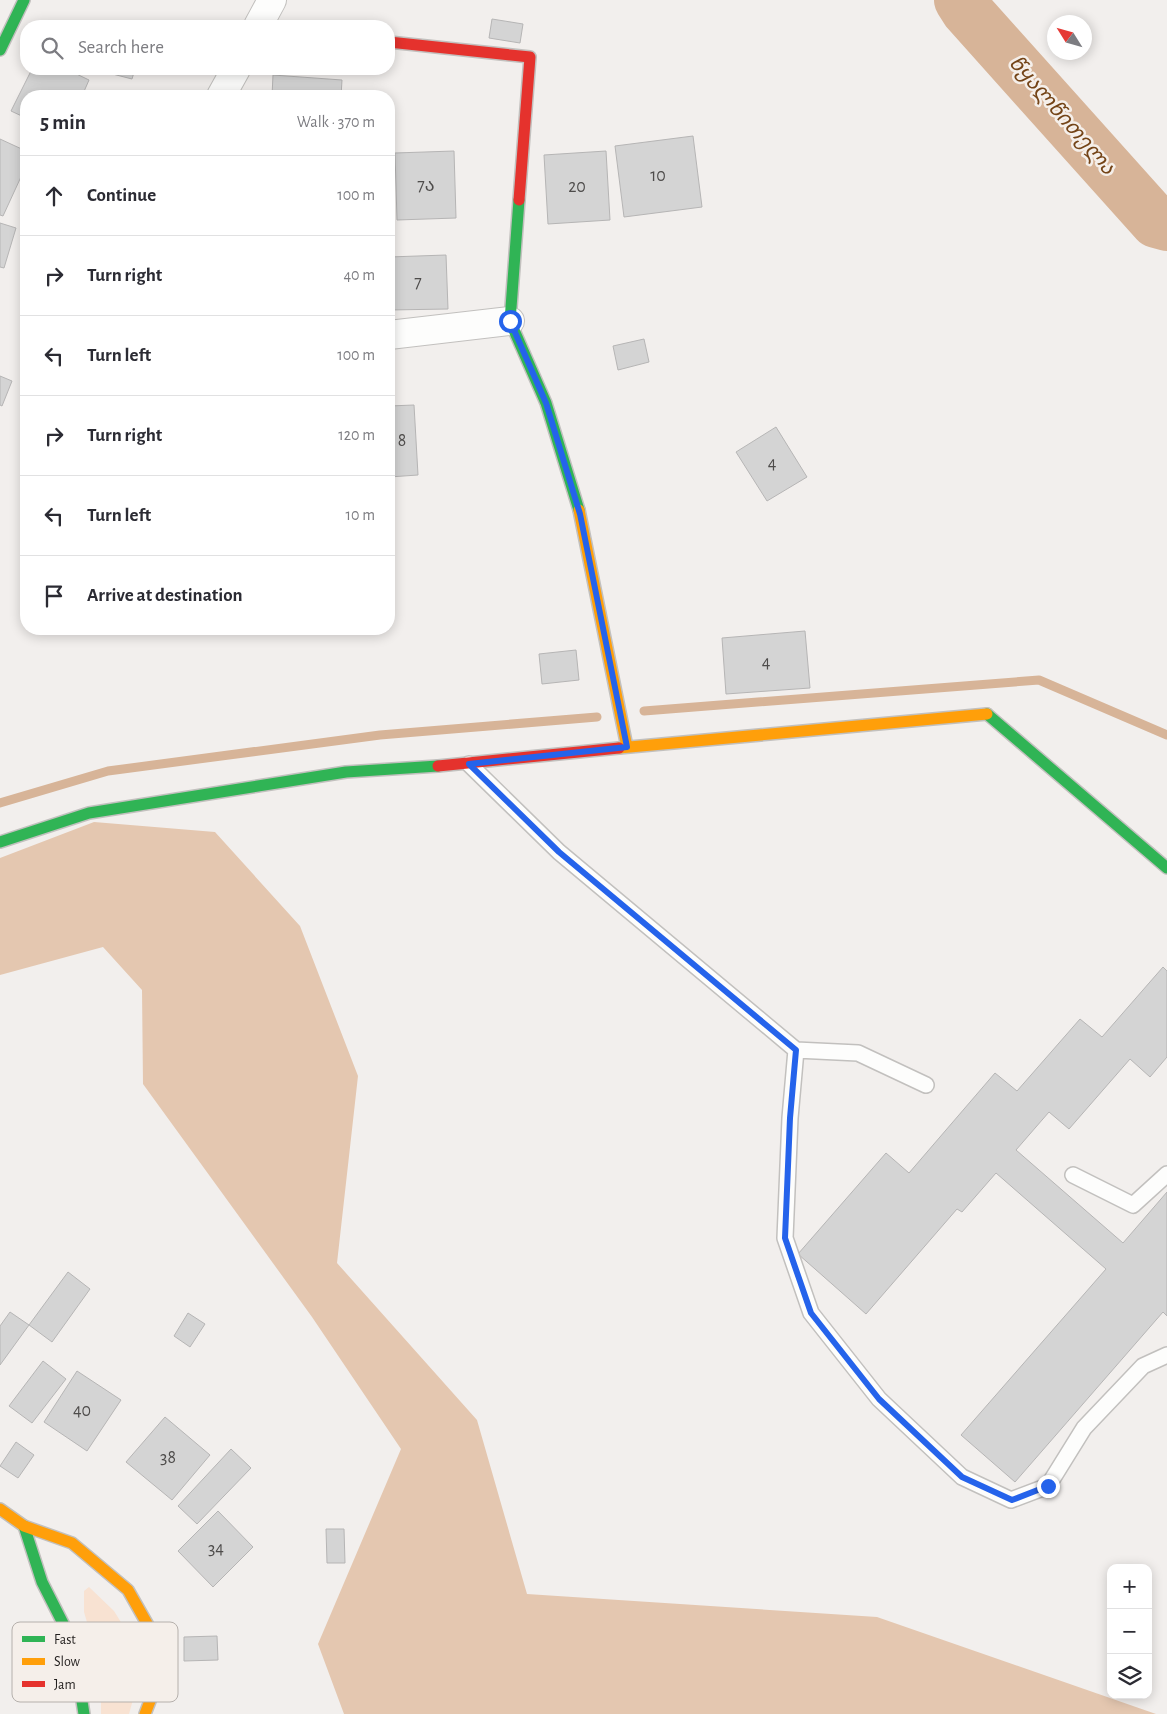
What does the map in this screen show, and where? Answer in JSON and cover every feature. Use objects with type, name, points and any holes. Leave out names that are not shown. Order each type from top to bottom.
[{"type":"street","points":[[0,50],[24,0]]},
{"type":"street","points":[[261,20],[272,0]]},
{"type":"street","points":[[395,43],[530,58],[510,321],[546,403],[580,514],[627,747]]},
{"type":"street","points":[[224,90],[233,75]]},
{"type":"street","points":[[395,334],[510,321]]},
{"type":"street","points":[[0,842],[89,813],[346,772],[469,764],[627,747],[988,714],[1167,868]]},
{"type":"street","points":[[0,1510],[24,1526],[72,1543],[128,1590],[146,1622]]},
{"type":"street","points":[[24,1526],[42,1582],[62,1622]]},
{"type":"street","points":[[145,1714],[150,1702]]},
{"type":"lane","points":[[469,764],[559,852],[796,1050],[858,1053],[926,1086]]},
{"type":"lane","points":[[796,1050],[790,1118],[785,1238],[811,1313],[879,1399],[962,1477],[1012,1500],[1048,1486],[1084,1428],[1143,1366],[1167,1355]]},
{"type":"lane","points":[[1073,1175],[1133,1205],[1167,1174]]},
{"type":"shaded area","points":[[94,822],[215,832],[300,926],[358,1076],[337,1263],[477,1420],[527,1594],[877,1617],[1107,1697],[1107,1699],[1113,1699],[1156,1714],[344,1714],[318,1644],[401,1449],[312,1317],[143,1084],[142,990],[103,947],[0,975],[0,858]]},
{"type":"shaded area","points":[[89,1587],[114,1611],[121,1622],[87,1622],[84,1612],[84,1591]]},
{"type":"shaded area","points":[[101,1702],[132,1702],[129,1714],[101,1714]]},
{"type":"building","points":[[492,19],[523,24],[520,43],[489,38]]},
{"type":"building","points":[[29,75],[79,75],[89,80],[85,90],[22,90]]},
{"type":"building","points":[[116,75],[133,75],[132,79]]},
{"type":"building","points":[[273,75],[342,80],[341,90],[272,90]]},
{"type":"building","points":[[20,93],[20,115],[11,111]]},
{"type":"building","points":[[693,136],[702,207],[624,217],[615,146]]},
{"type":"building","points":[[0,139],[20,148],[20,179],[3,216],[0,215]]},
{"type":"building","points":[[454,151],[456,218],[397,220],[395,153]]},
{"type":"building","points":[[606,151],[610,220],[548,224],[544,155]]},
{"type":"building","points":[[0,223],[16,228],[4,268],[0,267]]},
{"type":"building","points":[[446,255],[448,309],[395,310],[395,257]]},
{"type":"building","points":[[644,339],[649,362],[618,370],[613,346]]},
{"type":"building","points":[[0,376],[12,381],[2,406],[0,405]]},
{"type":"building","points":[[414,405],[418,475],[395,477],[395,406]]},
{"type":"building","points":[[776,427],[807,477],[767,501],[736,452]]},
{"type":"building","points":[[805,631],[810,688],[726,694],[722,638]]},
{"type":"building","points":[[576,650],[579,680],[542,684],[539,654]]},
{"type":"building","points":[[1163,967],[1167,971],[1167,1057],[1150,1077],[1130,1059],[1069,1129],[1049,1112],[1016,1150],[1123,1243],[1167,1192],[1167,1316],[1163,1312],[1015,1482],[961,1435],[1106,1269],[996,1173],[962,1212],[957,1209],[866,1314],[798,1254],[886,1153],[909,1173],[995,1073],[1017,1091],[1080,1019],[1102,1037]]},
{"type":"building","points":[[68,1272],[90,1289],[52,1342],[29,1325]]},
{"type":"building","points":[[10,1312],[29,1325],[0,1365],[0,1326]]},
{"type":"building","points":[[188,1313],[205,1324],[190,1347],[174,1336]]},
{"type":"building","points":[[43,1361],[66,1379],[32,1423],[9,1406]]},
{"type":"building","points":[[77,1371],[121,1400],[87,1451],[44,1422]]},
{"type":"building","points":[[165,1417],[210,1455],[172,1500],[126,1462]]},
{"type":"building","points":[[16,1442],[34,1455],[18,1478],[0,1466]]},
{"type":"building","points":[[231,1449],[251,1468],[197,1524],[178,1506]]},
{"type":"building","points":[[218,1511],[253,1547],[213,1587],[178,1551]]},
{"type":"building","points":[[326,1529],[344,1529],[345,1563],[327,1563]]},
{"type":"building","points":[[217,1636],[218,1660],[184,1661],[184,1637]]},
{"type":"waterway","name":"წყალწითელა","points":[[960,0],[967,11],[1156,222],[1167,225]]},
{"type":"waterway","points":[[644,711],[1039,680],[1167,735]]},
{"type":"waterway","points":[[0,803],[108,771],[380,735],[597,717]]},
{"type":"traffic: fast","points":[[0,50],[24,0]]},
{"type":"traffic: fast","points":[[519,200],[510,321],[546,403],[579,510]]},
{"type":"traffic: fast","points":[[987,714],[1167,868]]},
{"type":"traffic: fast","points":[[0,842],[89,813],[346,772],[438,766]]},
{"type":"traffic: fast","points":[[24,1526],[42,1582],[62,1622]]},
{"type":"traffic: fast","points":[[82,1702],[84,1714]]},
{"type":"traffic: slow","points":[[579,510],[627,747]]},
{"type":"traffic: slow","points":[[619,748],[987,714]]},
{"type":"traffic: slow","points":[[0,1509],[24,1526],[72,1543],[128,1590],[146,1622]]},
{"type":"traffic: slow","points":[[145,1714],[150,1702]]},
{"type":"traffic: jam","points":[[395,43],[530,57],[519,200]]},
{"type":"traffic: jam","points":[[438,766],[619,748]]},
{"type":"route","points":[[510,321],[546,403],[580,514],[627,747],[469,764],[559,852],[796,1050],[790,1118],[785,1238],[811,1313],[879,1399],[962,1477],[1012,1500],[1048,1486]]}]
